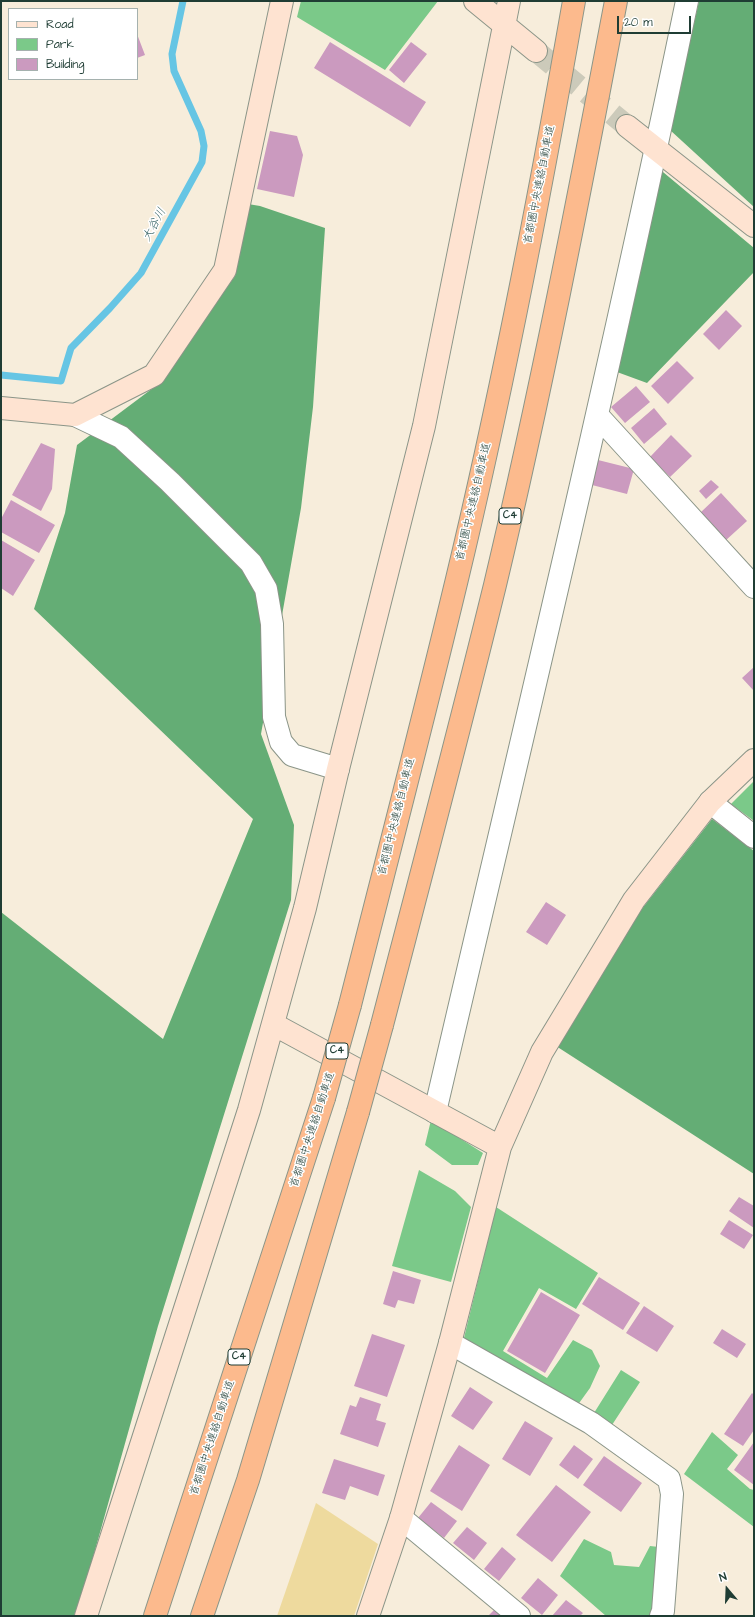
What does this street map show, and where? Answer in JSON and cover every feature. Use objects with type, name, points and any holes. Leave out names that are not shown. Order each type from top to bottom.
[{"type":"highway","name":"首都圏中央連絡自動車道","points":[[155,1616],[324,1098],[350,1005],[457,577],[504,369],[544,170],[574,1]]},
{"type":"highway","name":"C4","points":[[202,1616],[248,1480],[358,1112],[382,1025],[498,570],[543,372],[585,167],[616,1]]},
{"type":"street","points":[[75,415],[154,374],[225,270],[282,1]]},
{"type":"street","points":[[475,1],[536,51]]},
{"type":"street","points":[[86,1616],[249,1110],[305,908],[338,769],[424,426],[509,1]]},
{"type":"street","points":[[435,1112],[597,415],[656,150],[687,1]]},
{"type":"street","points":[[627,126],[754,226]]},
{"type":"street","points":[[1,408],[75,415],[121,437],[170,482],[251,562],[266,589],[272,624],[274,717],[281,742],[292,755],[338,769]]},
{"type":"street","points":[[597,415],[754,587]]},
{"type":"street","points":[[373,1613],[450,1343],[500,1147],[542,1052],[634,900],[710,802],[754,760]]},
{"type":"street","points":[[710,802],[754,837]]},
{"type":"street","points":[[273,1024],[500,1147]]},
{"type":"street","points":[[450,1343],[591,1424],[669,1479],[672,1494],[663,1611],[661,1616]]},
{"type":"street","points":[[400,1518],[519,1616]]},
{"type":"green space","points":[[301,1],[438,1],[385,70],[297,17]]},
{"type":"green space","points":[[699,1],[754,1],[754,207],[670,130]]},
{"type":"green space","points":[[657,167],[754,248],[754,272],[647,383],[617,372]]},
{"type":"green space","points":[[248,204],[260,206],[325,228],[313,407],[301,508],[261,734],[294,825],[291,900],[158,1326],[90,1568],[74,1616],[1,1616],[1,912],[163,1039],[253,819],[34,609],[65,513],[77,445],[157,385],[235,276]]},
{"type":"green space","points":[[754,781],[754,821],[731,804]]},
{"type":"green space","points":[[712,819],[754,851],[754,1174],[556,1046],[634,919]]},
{"type":"green space","points":[[431,1120],[483,1153],[478,1165],[452,1165],[425,1145]]},
{"type":"green space","points":[[419,1170],[455,1191],[471,1207],[451,1282],[392,1266]]},
{"type":"green space","points":[[496,1207],[598,1273],[576,1309],[539,1288],[503,1351],[547,1378],[573,1340],[592,1350],[600,1366],[590,1388],[577,1406],[463,1342]]},
{"type":"green space","points":[[621,1370],[640,1382],[612,1425],[594,1413]]},
{"type":"green space","points":[[712,1432],[738,1455],[727,1469],[750,1489],[754,1490],[754,1527],[684,1474]]},
{"type":"green space","points":[[584,1539],[611,1552],[614,1565],[639,1567],[650,1546],[659,1547],[654,1606],[650,1616],[606,1616],[560,1576]]},
{"type":"sand","points":[[316,1503],[378,1544],[354,1616],[277,1616]]},
{"type":"building","points":[[138,37],[145,55],[138,58]]},
{"type":"building","points":[[330,42],[426,102],[410,127],[314,68]]},
{"type":"building","points":[[411,42],[427,54],[404,83],[389,70]]},
{"type":"building","points":[[270,131],[297,136],[303,155],[294,197],[257,189]]},
{"type":"building","points":[[726,310],[742,326],[719,350],[703,334]]},
{"type":"building","points":[[677,361],[694,378],[668,404],[651,386]]},
{"type":"building","points":[[636,386],[650,402],[625,423],[611,407]]},
{"type":"building","points":[[654,408],[667,424],[644,444],[631,428]]},
{"type":"building","points":[[671,435],[692,456],[670,477],[650,457]]},
{"type":"building","points":[[41,443],[55,449],[52,489],[41,511],[12,495]]},
{"type":"building","points":[[598,460],[634,469],[627,494],[592,485]]},
{"type":"building","points":[[711,480],[719,487],[706,499],[699,491]]},
{"type":"building","points":[[721,493],[747,521],[725,541],[700,513]]},
{"type":"building","points":[[11,500],[55,525],[39,553],[1,532],[1,519]]},
{"type":"building","points":[[1,540],[35,560],[13,596],[1,588]]},
{"type":"building","points":[[754,667],[754,691],[742,678]]},
{"type":"building","points":[[546,902],[566,915],[547,945],[526,932]]},
{"type":"building","points":[[739,1197],[754,1206],[754,1228],[729,1211]]},
{"type":"building","points":[[729,1220],[753,1235],[744,1249],[720,1234]]},
{"type":"building","points":[[393,1271],[421,1280],[414,1304],[398,1300],[395,1308],[383,1304]]},
{"type":"building","points":[[599,1277],[640,1303],[623,1330],[582,1304]]},
{"type":"building","points":[[541,1292],[580,1315],[545,1373],[507,1351]]},
{"type":"building","points":[[644,1306],[674,1326],[657,1352],[626,1333]]},
{"type":"building","points":[[722,1329],[746,1344],[737,1358],[713,1343]]},
{"type":"building","points":[[372,1334],[405,1345],[387,1397],[354,1386]]},
{"type":"building","points":[[470,1387],[493,1402],[473,1430],[451,1416]]},
{"type":"building","points":[[752,1393],[754,1395],[754,1430],[743,1446],[724,1434]]},
{"type":"building","points":[[360,1397],[381,1404],[376,1420],[386,1423],[378,1447],[340,1434],[350,1405],[356,1407]]},
{"type":"building","points":[[525,1421],[553,1438],[530,1476],[502,1459]]},
{"type":"building","points":[[754,1442],[754,1485],[734,1470]]},
{"type":"building","points":[[459,1445],[490,1465],[462,1511],[430,1491]]},
{"type":"building","points":[[574,1445],[593,1459],[578,1479],[559,1465]]},
{"type":"building","points":[[604,1456],[642,1483],[621,1512],[583,1485]]},
{"type":"building","points":[[334,1459],[385,1475],[378,1496],[350,1486],[345,1500],[322,1493]]},
{"type":"building","points":[[556,1485],[591,1512],[552,1562],[516,1535]]},
{"type":"building","points":[[431,1502],[457,1521],[444,1538],[418,1518]]},
{"type":"building","points":[[467,1527],[487,1543],[474,1560],[453,1543]]},
{"type":"building","points":[[502,1547],[516,1559],[499,1581],[484,1569]]},
{"type":"building","points":[[538,1578],[558,1595],[542,1615],[521,1598]]},
{"type":"building","points":[[566,1600],[583,1613],[580,1616],[552,1616]]},
{"type":"building","points":[[495,1609],[501,1616],[488,1616]]},
{"type":"waterway","name":"大谷川","points":[[1,375],[61,381],[71,348],[110,308],[141,273],[202,162],[204,146],[201,131],[174,71],[172,54],[183,1]]},
{"type":"tunnel","points":[[536,51],[627,126]]}]
